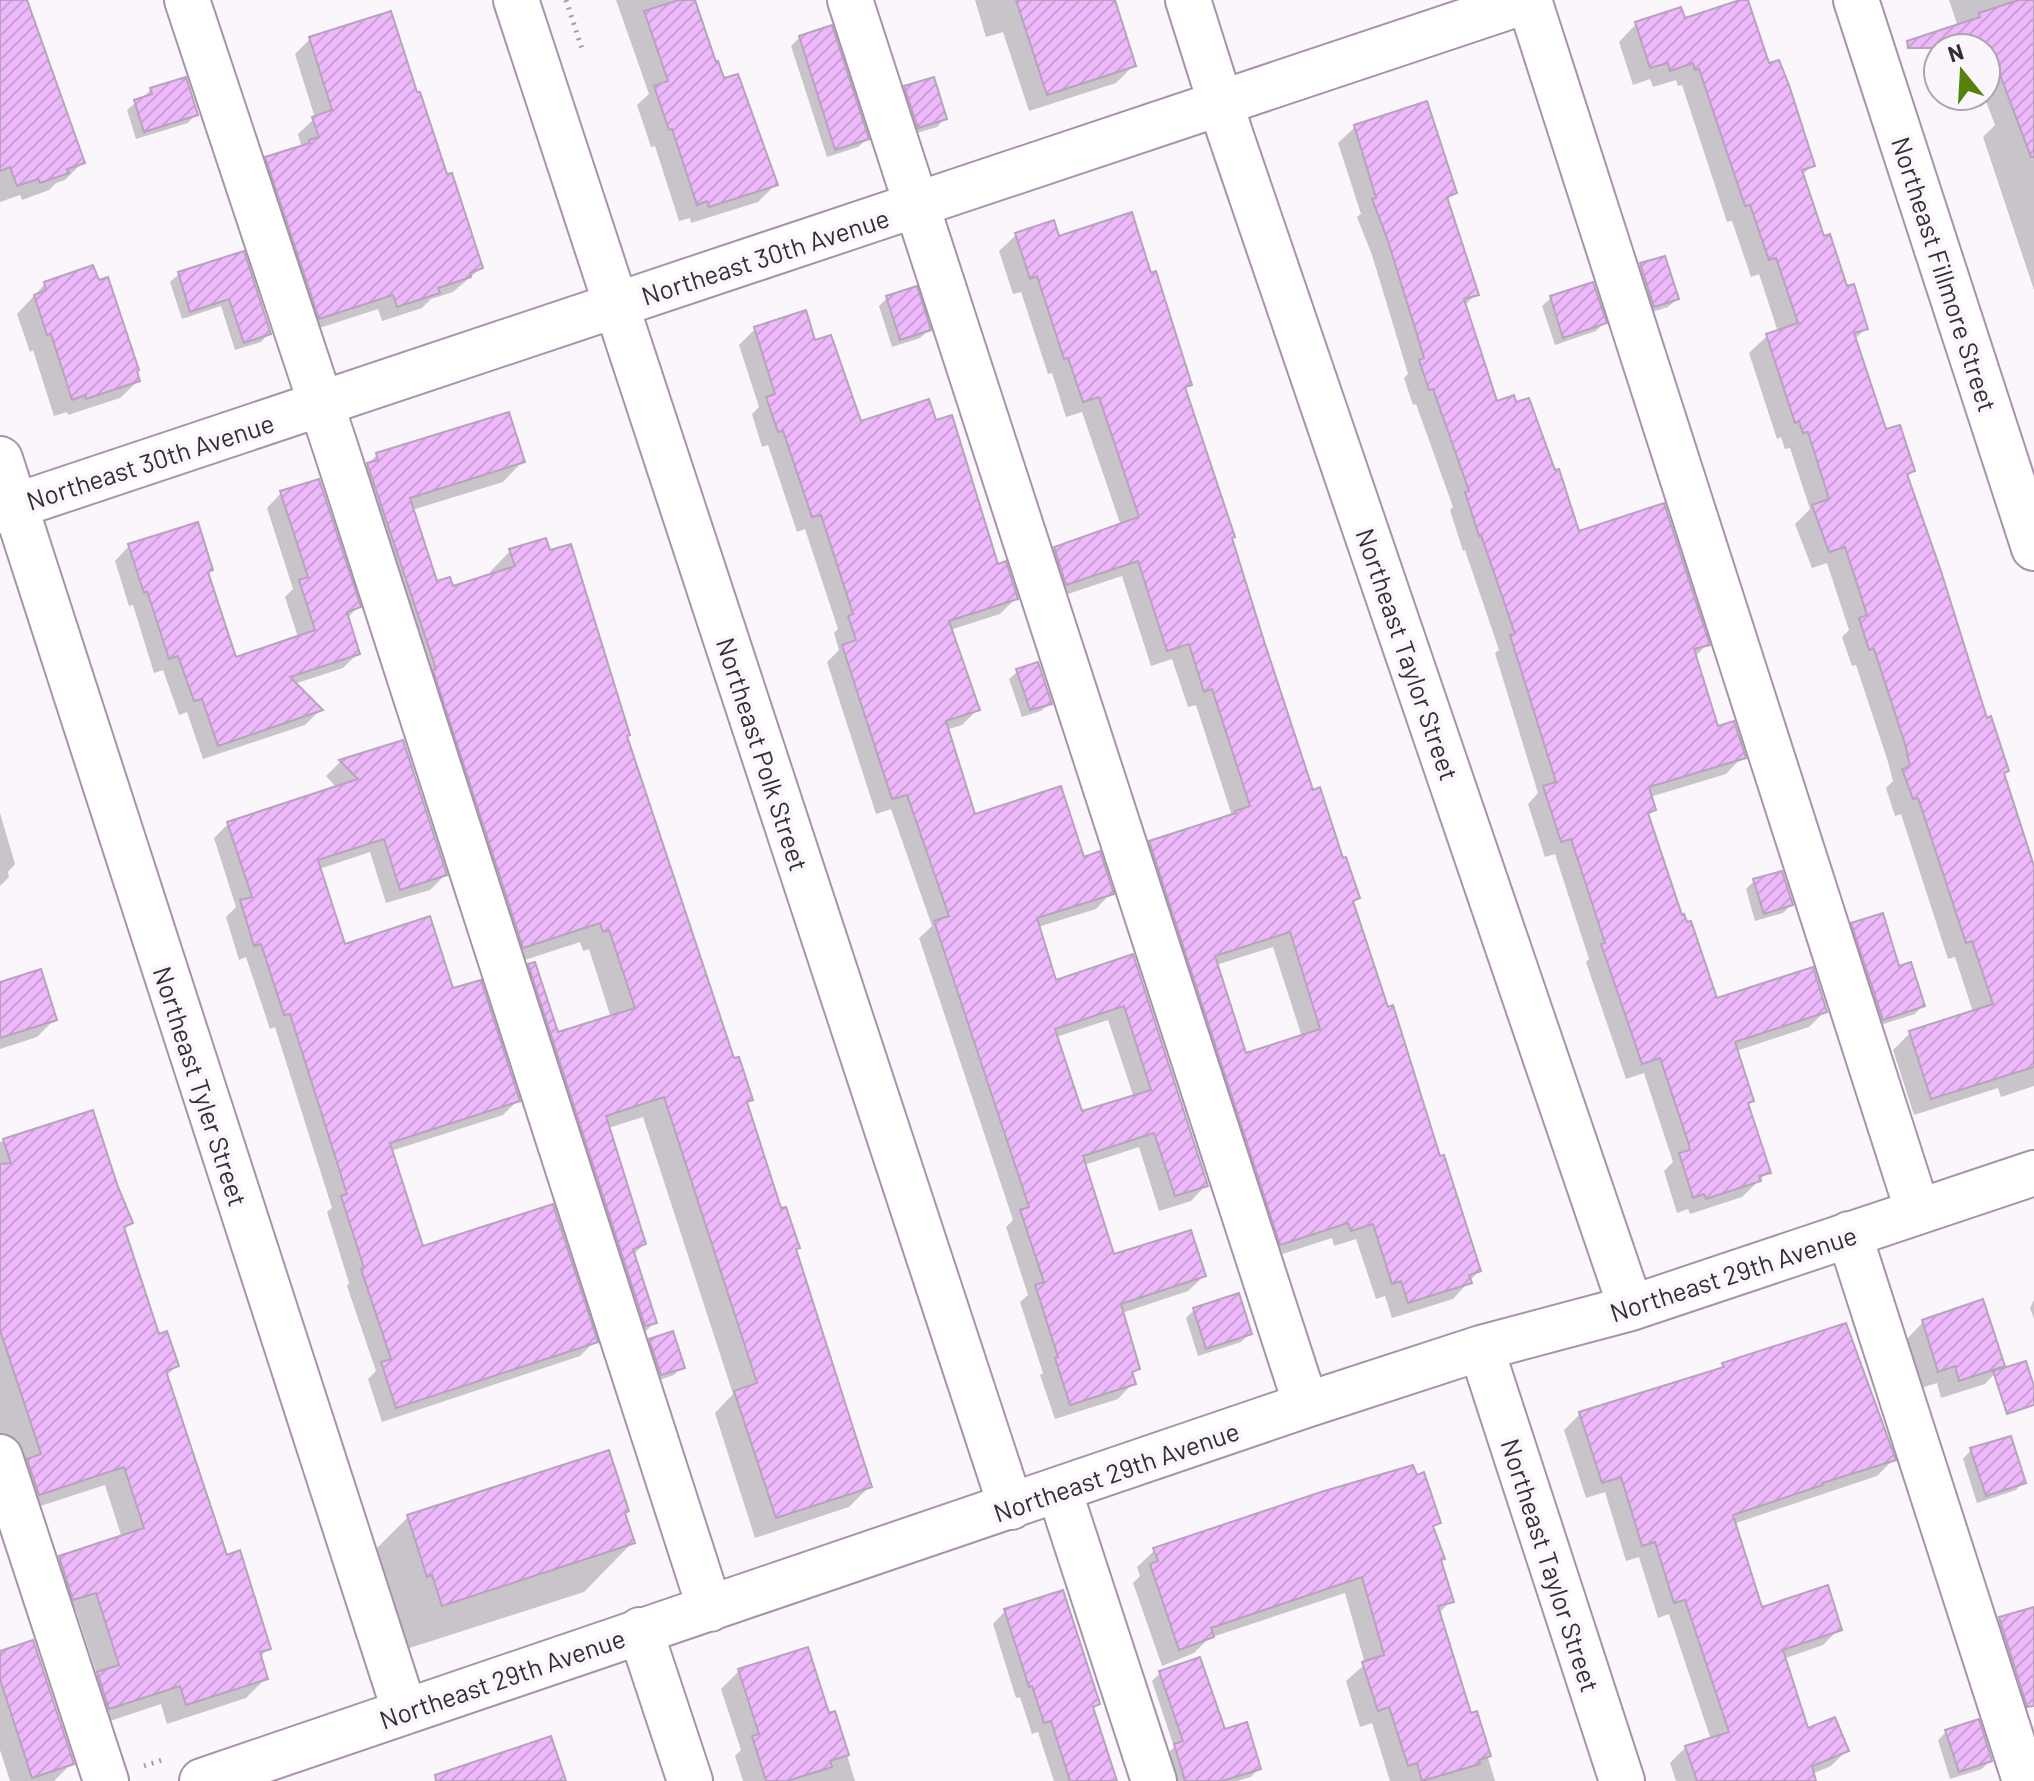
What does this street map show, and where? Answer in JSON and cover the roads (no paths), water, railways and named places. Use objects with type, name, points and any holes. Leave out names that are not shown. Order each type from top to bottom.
[{"type":"street","points":[[187,0],[321,404],[710,1609]]},
{"type":"street","name":"Northeast Polk Street","points":[[516,0],[1011,1507]]},
{"type":"street","points":[[850,0],[1306,1405]]},
{"type":"street","name":"Northeast Taylor Street","points":[[1188,0],[1220,103],[1631,1308]]},
{"type":"street","points":[[1529,0],[1918,1212]]},
{"type":"street","name":"Northeast 30th Avenue","points":[[7,509],[1529,0]]},
{"type":"street","name":"Northeast Fillmore Street","points":[[1856,0],[2034,548]]},
{"type":"street","name":"Northeast Tyler Street","points":[[0,459],[7,509],[405,1712]]},
{"type":"street","name":"Northeast 29th Avenue","points":[[221,1778],[640,1630],[710,1609],[1306,1405],[1481,1348],[1631,1308],[2034,1173]]},
{"type":"street","points":[[1849,1234],[2025,1781]]},
{"type":"street","name":"Northeast Taylor Street","points":[[1481,1348],[1622,1781]]},
{"type":"street","points":[[0,1457],[106,1781]]},
{"type":"street","points":[[1059,1490],[1154,1781]]},
{"type":"street","points":[[640,1630],[690,1781]]}]
